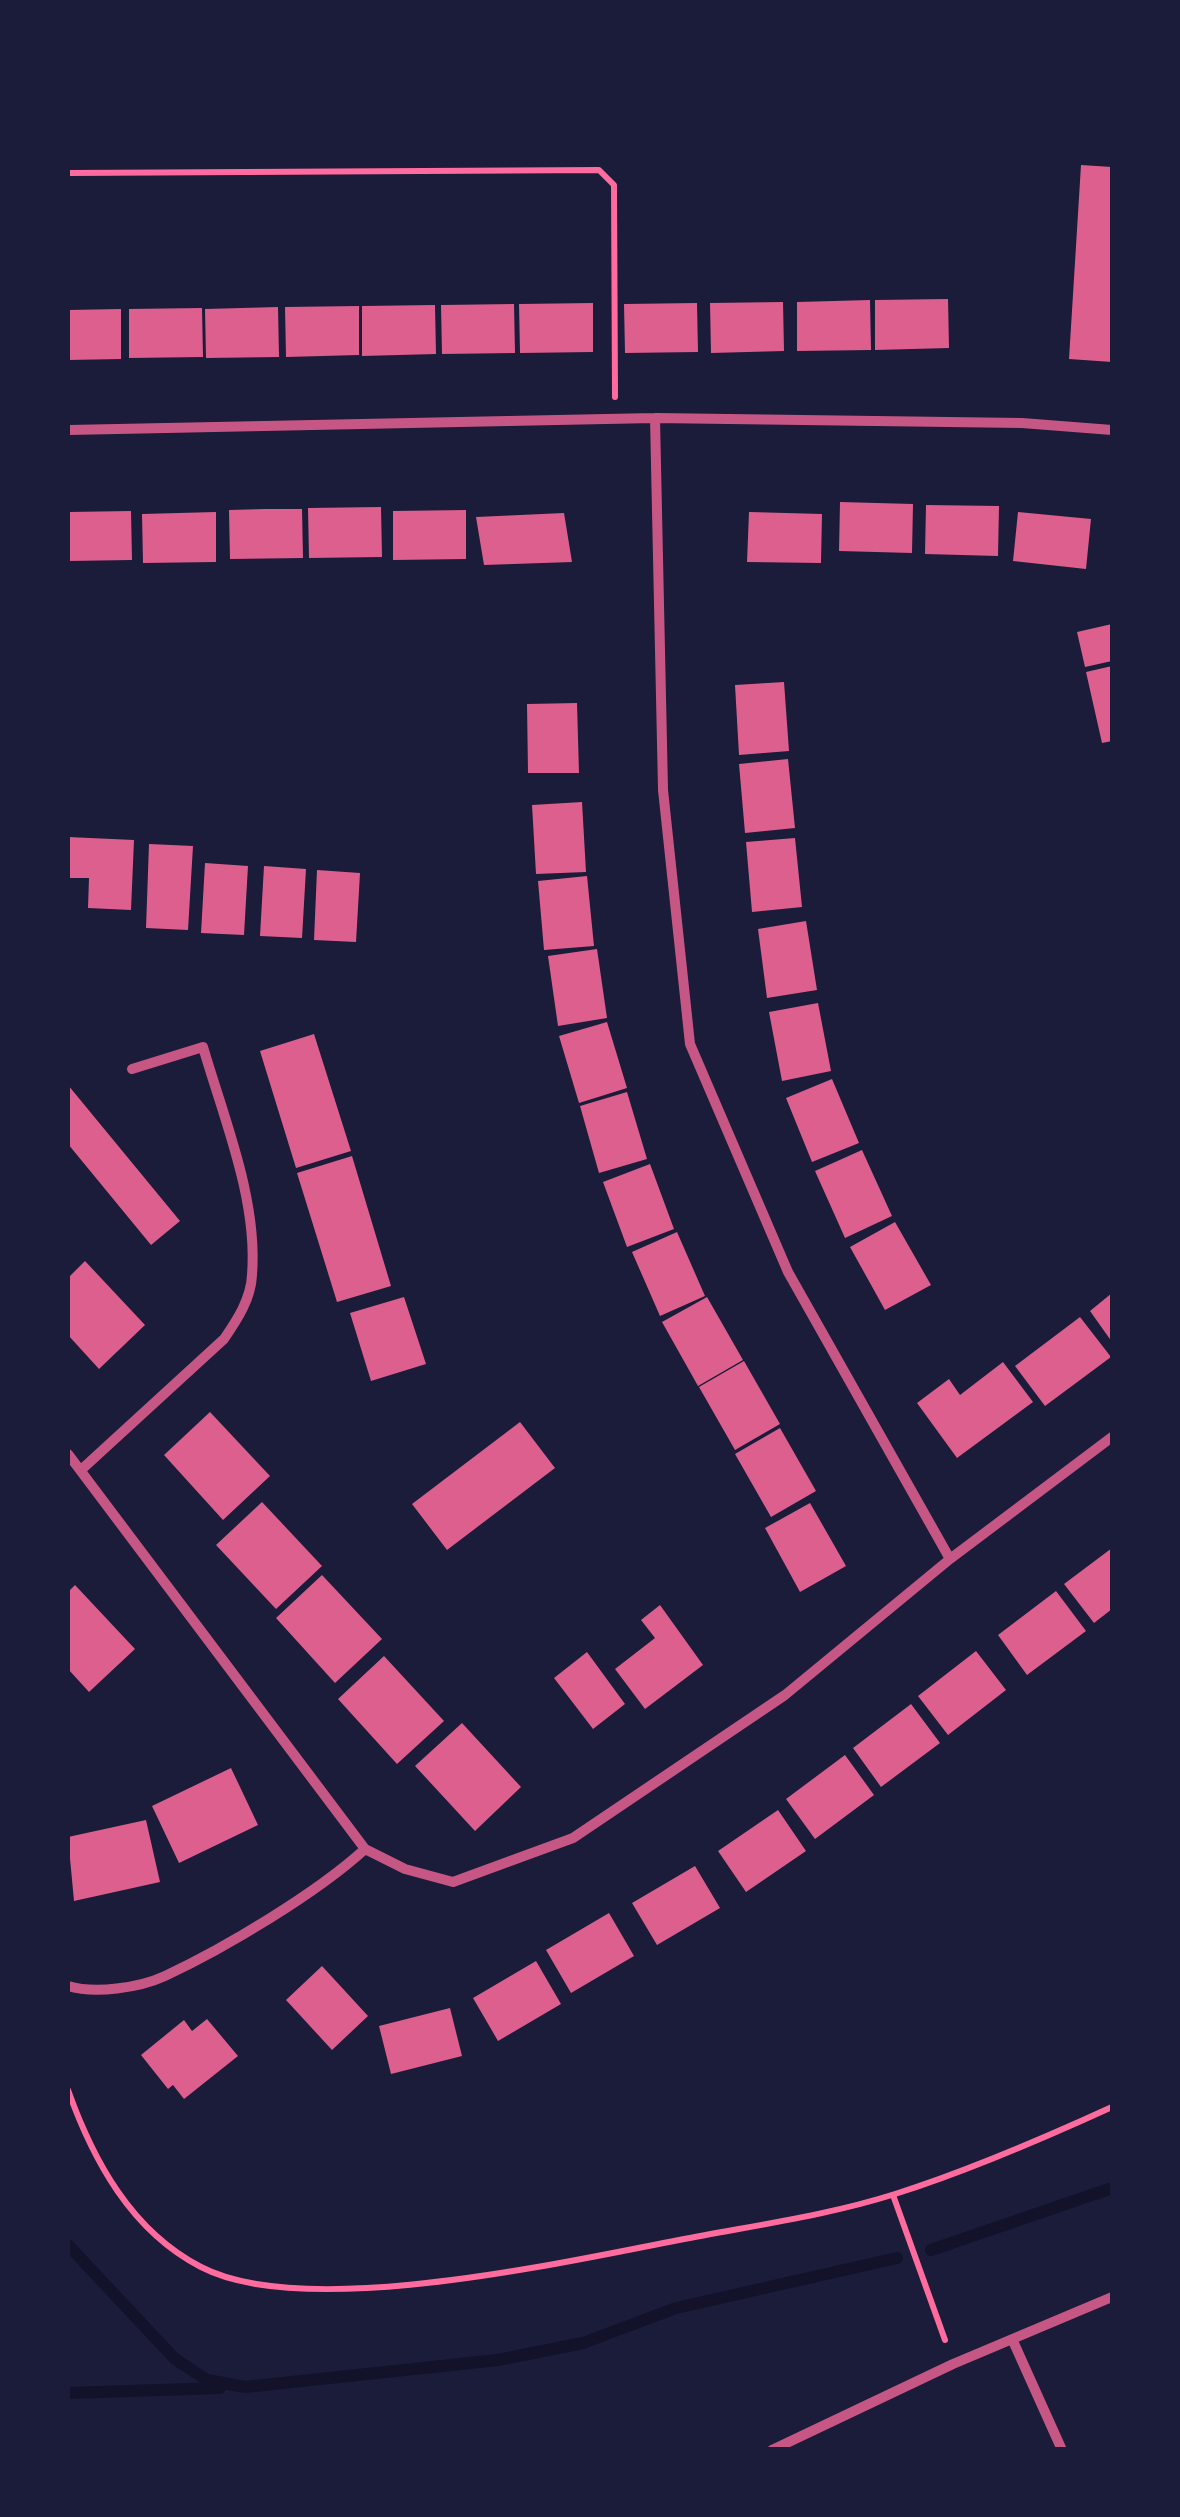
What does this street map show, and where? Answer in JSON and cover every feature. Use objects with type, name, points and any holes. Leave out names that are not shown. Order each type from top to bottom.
[{"type":"street","points":[[655,418],[663,790],[690,1044],[788,1272],[950,1559]]},
{"type":"street","points":[[68,430],[655,418],[1022,423],[1112,430]]},
{"type":"street","points":[[81,1470],[224,1339],[240,1314],[252,1279],[252,1234],[239,1172],[203,1047],[132,1070]]},
{"type":"street","points":[[68,1454],[365,1849],[406,1870],[454,1882],[572,1838],[785,1695],[950,1559],[1112,1437]]},
{"type":"street","points":[[68,1986],[83,1990],[162,1977],[336,1876],[365,1849]]},
{"type":"street","points":[[772,2450],[954,2364],[1112,2297]]},
{"type":"street","points":[[1012,2340],[1062,2450]]},
{"type":"path","points":[[68,172],[599,170],[614,185],[615,419]]},
{"type":"path","points":[[68,2090],[91,2151],[114,2188],[171,2247],[201,2268],[242,2282],[368,2288],[437,2281],[676,2240],[893,2195],[1112,2107]]},
{"type":"path","points":[[893,2195],[954,2364]]},
{"type":"building","points":[[1081,165],[1112,167],[1112,362],[1069,359]]},
{"type":"building","points":[[948,299],[949,348],[875,350],[875,300]]},
{"type":"building","points":[[870,300],[871,350],[797,351],[797,302]]},
{"type":"building","points":[[783,302],[784,351],[711,353],[710,303]]},
{"type":"building","points":[[593,303],[593,352],[520,353],[519,304]]},
{"type":"building","points":[[697,303],[698,352],[625,353],[624,304]]},
{"type":"building","points":[[514,304],[515,353],[442,354],[441,305]]},
{"type":"building","points":[[435,305],[436,354],[362,356],[362,306]]},
{"type":"building","points":[[359,306],[359,355],[286,357],[285,307]]},
{"type":"building","points":[[278,307],[279,357],[206,358],[205,309]]},
{"type":"building","points":[[202,308],[203,357],[129,358],[129,309]]},
{"type":"building","points":[[121,309],[121,359],[68,360],[68,310]]},
{"type":"building","points":[[840,502],[913,504],[912,553],[839,551]]},
{"type":"building","points":[[926,505],[999,506],[998,556],[925,554]]},
{"type":"building","points":[[381,507],[382,557],[309,558],[308,508]]},
{"type":"building","points":[[302,509],[303,558],[230,559],[229,510]]},
{"type":"building","points":[[466,510],[466,559],[393,560],[393,511]]},
{"type":"building","points":[[131,511],[132,560],[68,561],[68,512]]},
{"type":"building","points":[[216,512],[216,562],[143,563],[142,514]]},
{"type":"building","points":[[749,512],[822,514],[821,563],[747,562]]},
{"type":"building","points":[[1018,512],[1091,519],[1086,569],[1013,561]]},
{"type":"building","points":[[564,513],[572,562],[484,565],[476,517]]},
{"type":"building","points":[[1112,624],[1112,661],[1085,667],[1077,632]]},
{"type":"building","points":[[1112,666],[1112,741],[1102,743],[1086,672]]},
{"type":"building","points":[[784,682],[789,751],[739,755],[735,685]]},
{"type":"building","points":[[577,703],[579,773],[528,773],[527,704]]},
{"type":"building","points":[[788,759],[795,828],[745,833],[739,764]]},
{"type":"building","points":[[582,802],[586,872],[536,874],[532,805]]},
{"type":"building","points":[[68,837],[134,840],[131,910],[88,908],[89,878],[68,878]]},
{"type":"building","points":[[795,838],[802,907],[752,912],[746,842]]},
{"type":"building","points":[[149,844],[193,846],[188,930],[146,928]]},
{"type":"building","points":[[205,863],[248,866],[244,935],[201,933]]},
{"type":"building","points":[[264,866],[306,869],[302,938],[260,936]]},
{"type":"building","points":[[317,870],[360,873],[356,942],[314,940]]},
{"type":"building","points":[[587,876],[594,946],[544,950],[538,881]]},
{"type":"building","points":[[806,921],[817,990],[767,998],[758,929]]},
{"type":"building","points":[[597,949],[607,1018],[558,1026],[548,956]]},
{"type":"building","points":[[818,1003],[831,1071],[782,1081],[769,1012]]},
{"type":"building","points":[[607,1022],[627,1088],[579,1103],[559,1036]]},
{"type":"building","points":[[314,1034],[351,1151],[296,1168],[260,1051]]},
{"type":"building","points":[[832,1079],[859,1143],[812,1162],[786,1098]]},
{"type":"building","points":[[68,1085],[180,1221],[151,1245],[68,1144]]},
{"type":"building","points":[[627,1092],[647,1159],[599,1173],[580,1106]]},
{"type":"building","points":[[862,1150],[892,1216],[845,1238],[815,1171]]},
{"type":"building","points":[[352,1156],[391,1286],[337,1302],[297,1173]]},
{"type":"building","points":[[650,1164],[674,1229],[627,1247],[603,1182]]},
{"type":"building","points":[[895,1222],[931,1285],[885,1310],[850,1247]]},
{"type":"building","points":[[677,1232],[705,1296],[660,1316],[632,1252]]},
{"type":"building","points":[[85,1261],[145,1325],[99,1369],[68,1335],[68,1278]]},
{"type":"building","points":[[1112,1293],[1112,1342],[1090,1311]]},
{"type":"building","points":[[404,1297],[426,1364],[371,1381],[350,1313]]},
{"type":"building","points":[[707,1297],[743,1360],[698,1386],[662,1322]]},
{"type":"building","points":[[1080,1317],[1111,1357],[1045,1406],[1015,1366]]},
{"type":"building","points":[[744,1361],[780,1424],[735,1450],[699,1387]]},
{"type":"building","points":[[1003,1362],[1033,1402],[957,1458],[917,1403],[949,1379],[960,1395]]},
{"type":"building","points":[[210,1412],[270,1476],[223,1520],[164,1455]]},
{"type":"building","points":[[520,1422],[555,1468],[447,1550],[412,1504]]},
{"type":"building","points":[[780,1428],[816,1491],[771,1517],[735,1454]]},
{"type":"building","points":[[262,1502],[322,1566],[276,1609],[216,1545]]},
{"type":"building","points":[[810,1503],[846,1566],[800,1592],[765,1528]]},
{"type":"building","points":[[1112,1548],[1112,1609],[1094,1623],[1064,1584]]},
{"type":"building","points":[[322,1575],[382,1639],[335,1683],[276,1618]]},
{"type":"building","points":[[75,1585],[135,1649],[89,1692],[68,1669],[68,1592]]},
{"type":"building","points":[[1056,1591],[1086,1631],[1027,1675],[998,1635]]},
{"type":"building","points":[[660,1605],[703,1665],[645,1709],[615,1669],[655,1638],[641,1620]]},
{"type":"building","points":[[976,1651],[1006,1690],[948,1735],[918,1696]]},
{"type":"building","points":[[587,1652],[625,1704],[593,1729],[554,1678]]},
{"type":"building","points":[[384,1656],[444,1721],[397,1764],[338,1699]]},
{"type":"building","points":[[911,1704],[940,1743],[881,1787],[853,1748]]},
{"type":"building","points":[[462,1723],[521,1787],[475,1831],[415,1766]]},
{"type":"building","points":[[845,1755],[874,1795],[815,1839],[786,1799]]},
{"type":"building","points":[[231,1768],[258,1825],[179,1863],[152,1806]]},
{"type":"building","points":[[778,1810],[806,1851],[746,1892],[718,1851]]},
{"type":"building","points":[[146,1820],[160,1882],[74,1901],[68,1837]]},
{"type":"building","points":[[695,1866],[720,1908],[657,1945],[632,1903]]},
{"type":"building","points":[[609,1913],[634,1956],[571,1993],[546,1950]]},
{"type":"building","points":[[536,1961],[561,2004],[498,2041],[473,1998]]},
{"type":"building","points":[[322,1966],[368,2016],[332,2050],[286,2000]]},
{"type":"building","points":[[450,2008],[462,2056],[391,2074],[379,2026]]},
{"type":"building","points":[[207,2019],[238,2056],[184,2099],[173,2085],[168,2089],[141,2055],[184,2020],[192,2031]]},
{"type":"waterway","points":[[931,2250],[1112,2188]]},
{"type":"waterway","points":[[68,2245],[175,2359],[207,2380],[245,2387],[498,2360],[583,2343],[676,2308],[897,2258]]},
{"type":"waterway","points":[[68,2393],[220,2388]]}]
